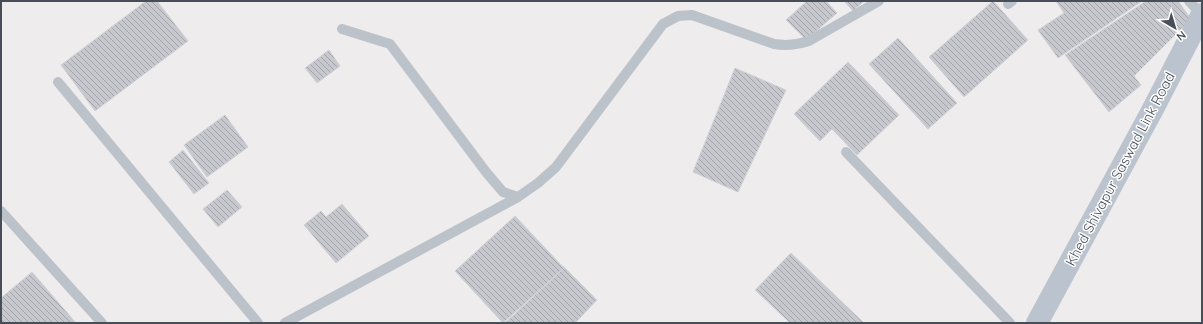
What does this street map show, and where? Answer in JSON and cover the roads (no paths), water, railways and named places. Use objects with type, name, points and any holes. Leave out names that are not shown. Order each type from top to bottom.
[{"type":"main road","name":"Khed Shivapur Saswad Link Road","points":[[1037,323],[1202,15]]},
{"type":"lane","points":[[286,323],[518,197],[538,183],[556,166],[663,24],[678,16],[692,15],[774,44],[788,46],[809,42],[879,1]]},
{"type":"lane","points":[[1189,1],[1202,15]]},
{"type":"lane","points":[[342,29],[390,44],[486,172],[503,192],[518,197]]},
{"type":"lane","points":[[58,82],[258,323]]},
{"type":"lane","points":[[846,152],[1010,323]]},
{"type":"lane","points":[[1,212],[102,323]]}]
